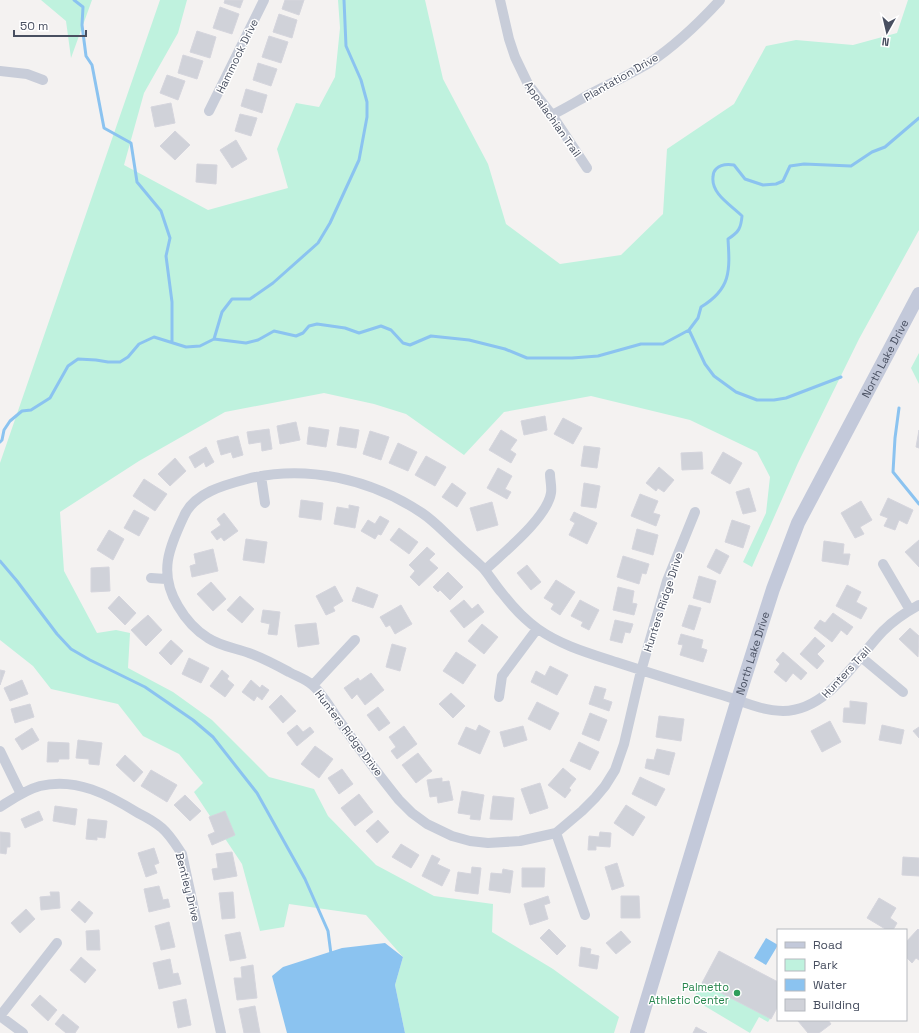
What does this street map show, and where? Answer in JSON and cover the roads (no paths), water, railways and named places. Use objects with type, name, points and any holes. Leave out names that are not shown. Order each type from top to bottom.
[{"type":"main road","name":"North Lake Drive","points":[[637,1033],[772,589],[798,524],[919,294]]},
{"type":"street","name":"Hammock Drive","points":[[209,111],[264,0]]},
{"type":"street","name":"Appalachian Trail","points":[[500,0],[508,39],[528,84],[552,115],[587,168]]},
{"type":"street","name":"Plantation Drive","points":[[552,115],[629,75],[650,62],[686,35],[720,0]]},
{"type":"street","points":[[0,71],[28,74],[43,80]]},
{"type":"street","name":"Hunters Ridge Drive","points":[[695,512],[667,582],[641,670],[624,744],[614,770],[605,786],[595,798],[556,833],[520,841],[488,843],[452,836],[427,824],[412,813],[399,800],[313,685],[269,661],[207,638],[187,620],[171,594],[166,579],[167,557],[186,510],[199,499],[214,490],[227,484],[261,476],[289,473],[321,474],[352,480],[399,499],[433,521],[485,570],[503,594],[537,629],[585,652],[641,670],[738,700]]},
{"type":"street","points":[[485,570],[521,537],[543,513],[551,493],[550,474]]},
{"type":"street","points":[[261,476],[266,503]]},
{"type":"street","points":[[883,564],[915,607]]},
{"type":"street","points":[[151,578],[166,579]]},
{"type":"street","name":"Hunters Trail","points":[[738,700],[764,708],[782,711],[796,710],[810,706],[826,696],[889,625],[915,607]]},
{"type":"street","points":[[499,697],[502,676],[537,629]]},
{"type":"street","points":[[313,685],[355,640]]},
{"type":"street","points":[[861,657],[902,692]]},
{"type":"street","points":[[0,751],[21,794]]},
{"type":"street","name":"Bentley Drive","points":[[0,807],[21,794],[41,786],[66,783],[87,787],[114,798],[161,827],[173,839],[182,854],[221,1033]]},
{"type":"street","points":[[556,833],[585,915]]},
{"type":"street","points":[[23,1033],[0,1016],[57,944]]},
{"type":"water","points":[[766,938],[777,944],[766,965],[754,958]]},
{"type":"water","points":[[385,943],[403,957],[395,985],[405,1033],[287,1033],[272,976],[283,967],[342,948]]},
{"type":"waterway","points":[[74,0],[83,7],[82,25],[86,56],[92,65],[104,128],[131,143],[137,182],[161,211],[170,238],[166,256],[172,302],[172,341]]},
{"type":"waterway","points":[[214,339],[222,312],[232,299],[250,299],[273,283],[318,243],[330,223],[359,160],[367,117],[367,102],[361,80],[346,46],[344,0]]},
{"type":"waterway","points":[[0,442],[2,440],[4,430],[10,421],[22,411],[31,410],[50,398],[68,366],[78,359],[120,362],[128,357],[139,344],[154,337],[186,347],[200,346],[214,339],[246,343],[258,340],[274,331],[296,336],[303,333],[309,326],[317,324],[345,328],[359,333],[381,326],[391,330],[403,343],[410,345],[431,336],[469,340],[505,349],[527,358],[572,358],[598,356],[641,344],[663,344],[689,330],[698,318],[701,307],[718,293],[726,278],[729,261],[728,239],[739,229],[742,216],[723,199],[715,189],[713,176],[716,169],[720,166],[729,164],[734,165],[745,179],[763,185],[776,184],[783,181],[790,166],[804,164],[851,166],[872,152],[885,147],[919,118]]},
{"type":"waterway","points":[[689,330],[705,364],[714,376],[736,392],[757,400],[786,398],[841,377]]},
{"type":"waterway","points":[[899,408],[893,472],[919,504]]},
{"type":"waterway","points":[[0,561],[57,634],[71,649],[145,687],[193,720],[213,737],[257,793],[305,879],[328,931],[331,954]]},
{"type":"place","name":"Palmetto Athletic Center","points":[[737,993]]}]
